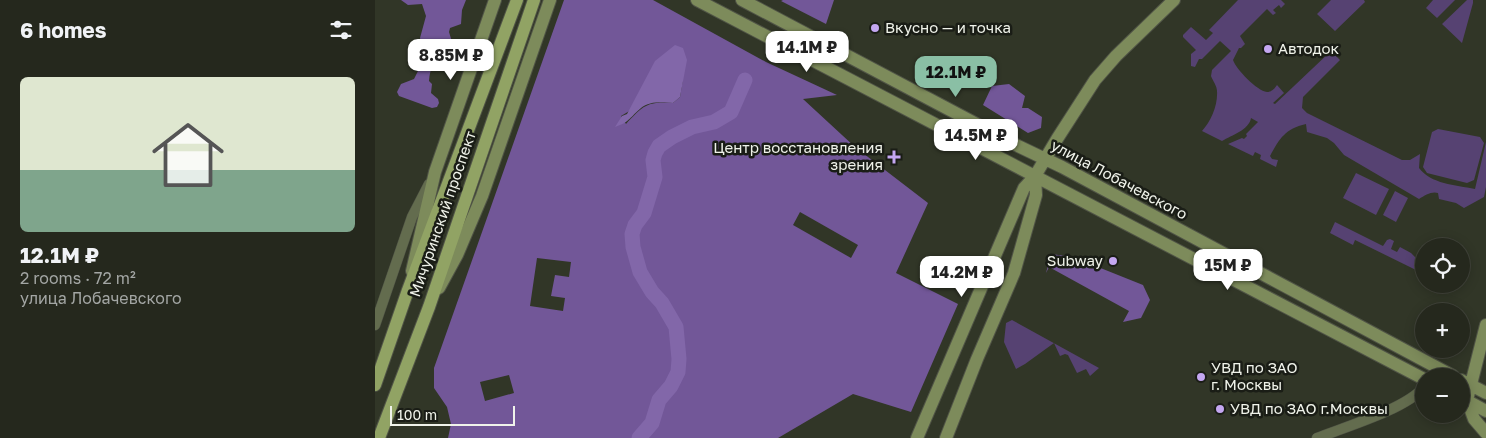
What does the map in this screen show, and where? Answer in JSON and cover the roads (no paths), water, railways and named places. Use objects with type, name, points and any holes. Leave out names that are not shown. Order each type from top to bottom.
[{"type":"main road","points":[[409,290],[415,252],[435,172],[495,0]]},
{"type":"main road","name":"Мичуринский проспект","points":[[375,385],[517,0]]},
{"type":"main road","name":"Мичуринский проспект","points":[[379,438],[429,307],[534,0]]},
{"type":"main road","points":[[540,0],[545,17]]},
{"type":"main road","points":[[429,307],[457,255],[482,196],[550,0]]},
{"type":"main road","points":[[697,0],[1415,374]]},
{"type":"main road","name":"улица Лобачевского","points":[[742,0],[1438,368]]},
{"type":"main road","points":[[917,438],[1024,188],[1035,176],[1085,95],[1107,66],[1174,0]]},
{"type":"main road","points":[[946,438],[977,358],[1014,274],[1037,195],[1035,176]]},
{"type":"main road","points":[[1470,371],[1486,325]]},
{"type":"main road","points":[[1470,385],[1486,393]]},
{"type":"main road","points":[[1470,402],[1486,411]]},
{"type":"main road","points":[[1470,411],[1486,434]]},
{"type":"street","points":[[375,325],[413,217],[435,172]]},
{"type":"street","points":[[1317,438],[1374,416],[1415,395]]},
{"type":"waterway","points":[[639,438],[652,423],[659,400],[671,386],[678,372],[679,359],[676,327],[640,272],[633,247],[632,234],[635,225],[644,213],[655,177],[653,160],[655,153],[659,146],[672,137],[692,127],[714,122],[731,112],[745,80]]},
{"type":"place","name":"Вкусно — и точка","points":[[875,28]]},
{"type":"place","name":"Автодок","points":[[1268,49]]},
{"type":"place","name":"Центр восстановления зрения","points":[[894,157]]},
{"type":"place","name":"Subway","points":[[1113,261]]},
{"type":"place","name":"УВД по ЗАО г. Москвы","points":[[1201,377]]},
{"type":"place","name":"УВД по ЗАО г.Москвы","points":[[1220,409]]}]
